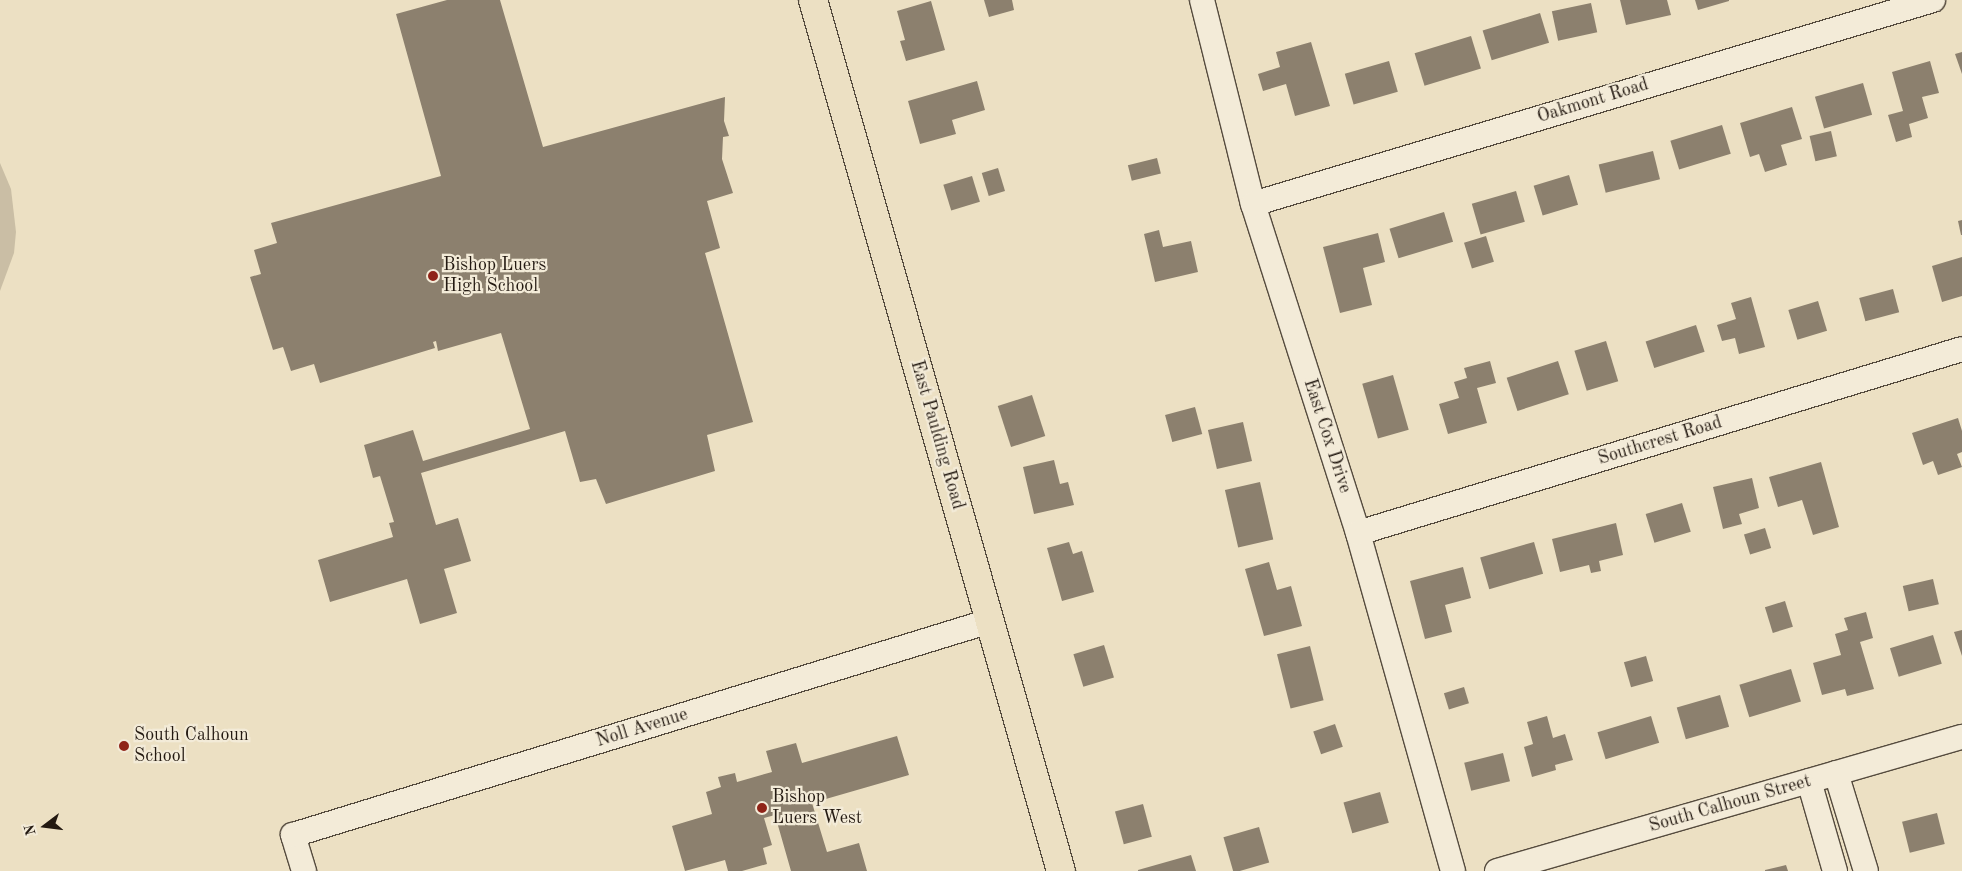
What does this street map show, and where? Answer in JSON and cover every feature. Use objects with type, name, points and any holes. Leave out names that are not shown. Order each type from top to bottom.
[{"type":"main road","name":"East Paulding Road","points":[[812,0],[1061,871]]},
{"type":"street","name":"East Cox Drive","points":[[1202,0],[1253,204],[1358,533],[1453,871]]},
{"type":"street","name":"Oakmont Road","points":[[1253,204],[1933,0]]},
{"type":"street","name":"Southcrest Road","points":[[1358,533],[1962,349]]},
{"type":"street","name":"Noll Avenue","points":[[304,871],[293,835],[990,621]]},
{"type":"street","name":"South Calhoun Street","points":[[1497,871],[1962,737]]},
{"type":"street","points":[[1836,773],[1866,871]]},
{"type":"street","points":[[1809,781],[1836,871]]},
{"type":"shaded area","points":[[0,163],[11,189],[16,232],[14,253],[0,291]]},
{"type":"building","points":[[447,0],[500,0],[543,147],[725,97],[724,121],[729,136],[723,137],[722,159],[733,193],[707,201],[720,248],[705,253],[753,422],[707,435],[715,471],[606,504],[596,479],[580,482],[565,431],[421,473],[436,525],[458,518],[471,561],[444,569],[457,613],[420,624],[407,579],[330,602],[318,560],[393,537],[389,523],[394,522],[380,476],[373,478],[364,445],[413,430],[423,461],[530,429],[501,333],[438,351],[436,341],[433,342],[435,348],[320,383],[314,364],[291,371],[283,347],[273,350],[250,277],[261,274],[254,250],[277,243],[271,223],[441,176],[396,14]]},
{"type":"building","points":[[984,0],[1012,0],[1014,10],[989,17]]},
{"type":"building","points":[[1620,0],[1667,0],[1671,15],[1626,25]]},
{"type":"building","points":[[1695,0],[1729,0],[1729,1],[1698,10]]},
{"type":"building","points":[[931,1],[945,50],[906,61],[900,41],[905,40],[897,11]]},
{"type":"building","points":[[1591,3],[1597,32],[1558,41],[1552,11]]},
{"type":"building","points":[[1540,13],[1549,43],[1492,60],[1483,31]]},
{"type":"building","points":[[1471,36],[1481,69],[1425,86],[1415,53]]},
{"type":"building","points":[[1311,42],[1330,106],[1295,116],[1286,84],[1263,91],[1258,74],[1280,67],[1276,52]]},
{"type":"building","points":[[1962,52],[1962,74],[1955,54]]},
{"type":"building","points":[[1389,61],[1398,92],[1354,104],[1345,74]]},
{"type":"building","points":[[1930,61],[1939,93],[1922,97],[1928,118],[1909,124],[1912,137],[1896,142],[1888,115],[1903,111],[1892,72]]},
{"type":"building","points":[[977,81],[985,110],[952,120],[956,134],[920,144],[908,101]]},
{"type":"building","points":[[1863,83],[1872,115],[1824,129],[1815,97]]},
{"type":"building","points":[[1792,107],[1802,139],[1781,145],[1787,165],[1765,172],[1759,154],[1750,157],[1740,123]]},
{"type":"building","points":[[1722,125],[1731,154],[1679,169],[1670,141]]},
{"type":"building","points":[[1831,131],[1837,156],[1815,161],[1810,136]]},
{"type":"building","points":[[1653,151],[1660,179],[1606,193],[1599,165]]},
{"type":"building","points":[[1157,158],[1161,174],[1132,181],[1128,165]]},
{"type":"building","points":[[998,168],[1005,191],[989,196],[982,173]]},
{"type":"building","points":[[1569,175],[1578,205],[1543,215],[1534,186]]},
{"type":"building","points":[[972,176],[980,202],[951,211],[943,185]]},
{"type":"building","points":[[1516,191],[1525,222],[1481,234],[1472,204]]},
{"type":"building","points":[[1444,212],[1453,242],[1399,258],[1389,229]]},
{"type":"building","points":[[1962,220],[1962,235],[1961,235],[1958,221]]},
{"type":"building","points":[[1159,230],[1163,247],[1191,241],[1198,272],[1155,282],[1144,234]]},
{"type":"building","points":[[1378,233],[1385,262],[1363,268],[1372,305],[1340,313],[1323,247]]},
{"type":"building","points":[[1486,236],[1494,262],[1472,269],[1464,243]]},
{"type":"building","points":[[1962,257],[1962,296],[1942,302],[1932,266]]},
{"type":"building","points":[[1893,289],[1899,312],[1865,321],[1859,298]]},
{"type":"building","points":[[1751,297],[1765,347],[1739,354],[1735,338],[1722,341],[1717,325],[1736,319],[1731,303]]},
{"type":"building","points":[[1818,301],[1827,331],[1797,340],[1788,310]]},
{"type":"building","points":[[1696,325],[1705,352],[1654,368],[1646,341]]},
{"type":"building","points":[[1606,341],[1618,381],[1587,391],[1574,351]]},
{"type":"building","points":[[1490,361],[1496,383],[1477,388],[1487,423],[1448,434],[1439,404],[1459,398],[1454,382],[1467,378],[1464,368]]},
{"type":"building","points":[[1558,361],[1569,394],[1517,411],[1507,378]]},
{"type":"building","points":[[1393,375],[1409,430],[1378,439],[1362,384]]},
{"type":"building","points":[[1032,395],[1045,436],[1011,447],[998,406]]},
{"type":"building","points":[[1195,407],[1202,434],[1172,442],[1165,415]]},
{"type":"building","points":[[1958,418],[1962,431],[1962,452],[1957,454],[1962,467],[1938,475],[1933,461],[1923,465],[1912,433]]},
{"type":"building","points":[[1243,422],[1252,461],[1217,469],[1208,430]]},
{"type":"building","points":[[1054,460],[1060,484],[1068,482],[1074,505],[1034,514],[1023,467]]},
{"type":"building","points":[[1821,462],[1839,527],[1813,535],[1802,500],[1778,507],[1769,477]]},
{"type":"building","points":[[1752,478],[1759,508],[1739,514],[1742,524],[1723,529],[1713,487]]},
{"type":"building","points":[[1260,482],[1273,539],[1238,548],[1225,490]]},
{"type":"building","points":[[1682,503],[1691,532],[1654,543],[1646,514]]},
{"type":"building","points":[[1616,523],[1623,555],[1599,561],[1601,571],[1591,573],[1589,565],[1560,572],[1552,539]]},
{"type":"building","points":[[1765,528],[1771,548],[1750,555],[1744,534]]},
{"type":"building","points":[[1069,542],[1073,554],[1082,551],[1094,592],[1062,601],[1047,548]]},
{"type":"building","points":[[1534,542],[1543,574],[1489,589],[1480,557]]},
{"type":"building","points":[[1269,562],[1277,590],[1291,586],[1302,626],[1264,636],[1245,569]]},
{"type":"building","points":[[1463,567],[1471,598],[1445,605],[1452,632],[1425,639],[1410,581]]},
{"type":"building","points":[[1933,579],[1939,604],[1909,611],[1903,586]]},
{"type":"building","points":[[1785,601],[1793,627],[1773,633],[1765,607]]},
{"type":"building","points":[[1866,612],[1873,638],[1860,642],[1874,689],[1847,696],[1845,689],[1822,695],[1813,663],[1841,655],[1835,634],[1848,630],[1844,618]]},
{"type":"building","points":[[1962,630],[1962,656],[1954,632]]},
{"type":"building","points":[[1933,635],[1942,664],[1899,677],[1890,648]]},
{"type":"building","points":[[1104,645],[1114,678],[1083,687],[1073,654]]},
{"type":"building","points":[[1310,646],[1324,700],[1291,709],[1277,654]]},
{"type":"building","points":[[1646,656],[1653,681],[1631,687],[1624,662]]},
{"type":"building","points":[[1791,669],[1801,702],[1749,717],[1739,685]]},
{"type":"building","points":[[1464,687],[1469,703],[1449,709],[1444,693]]},
{"type":"building","points":[[1720,695],[1729,727],[1686,739],[1677,707]]},
{"type":"building","points":[[1547,716],[1553,738],[1565,734],[1573,760],[1555,765],[1556,770],[1532,777],[1524,747],[1533,744],[1527,722]]},
{"type":"building","points":[[1651,716],[1659,743],[1606,759],[1597,732]]},
{"type":"building","points":[[1335,724],[1343,747],[1321,754],[1313,731]]},
{"type":"building","name":"Bishop Luers West","points":[[897,736],[909,775],[812,803],[827,852],[859,843],[867,871],[791,871],[775,815],[764,818],[772,845],[763,848],[767,864],[742,871],[728,871],[725,860],[685,871],[672,826],[712,814],[706,792],[721,787],[718,777],[735,773],[737,782],[772,772],[766,751],[796,743],[802,763]]},
{"type":"building","points":[[1503,753],[1510,781],[1471,791],[1464,763]]},
{"type":"building","points":[[1380,792],[1389,823],[1352,833],[1343,802]]},
{"type":"building","points":[[1143,804],[1152,837],[1124,844],[1115,812]]},
{"type":"building","points":[[1937,813],[1945,844],[1910,853],[1902,822]]},
{"type":"building","points":[[1259,827],[1269,863],[1240,871],[1233,871],[1223,837]]},
{"type":"building","points":[[1191,855],[1196,871],[1138,871],[1138,870]]},
{"type":"building","points":[[1786,865],[1788,871],[1765,871],[1765,870]]},
{"type":"place","name":"Bishop Luers High School","points":[[433,276]]},
{"type":"place","name":"South Calhoun School","points":[[124,746]]},
{"type":"place","name":"Bishop Luers West","points":[[762,808]]}]
